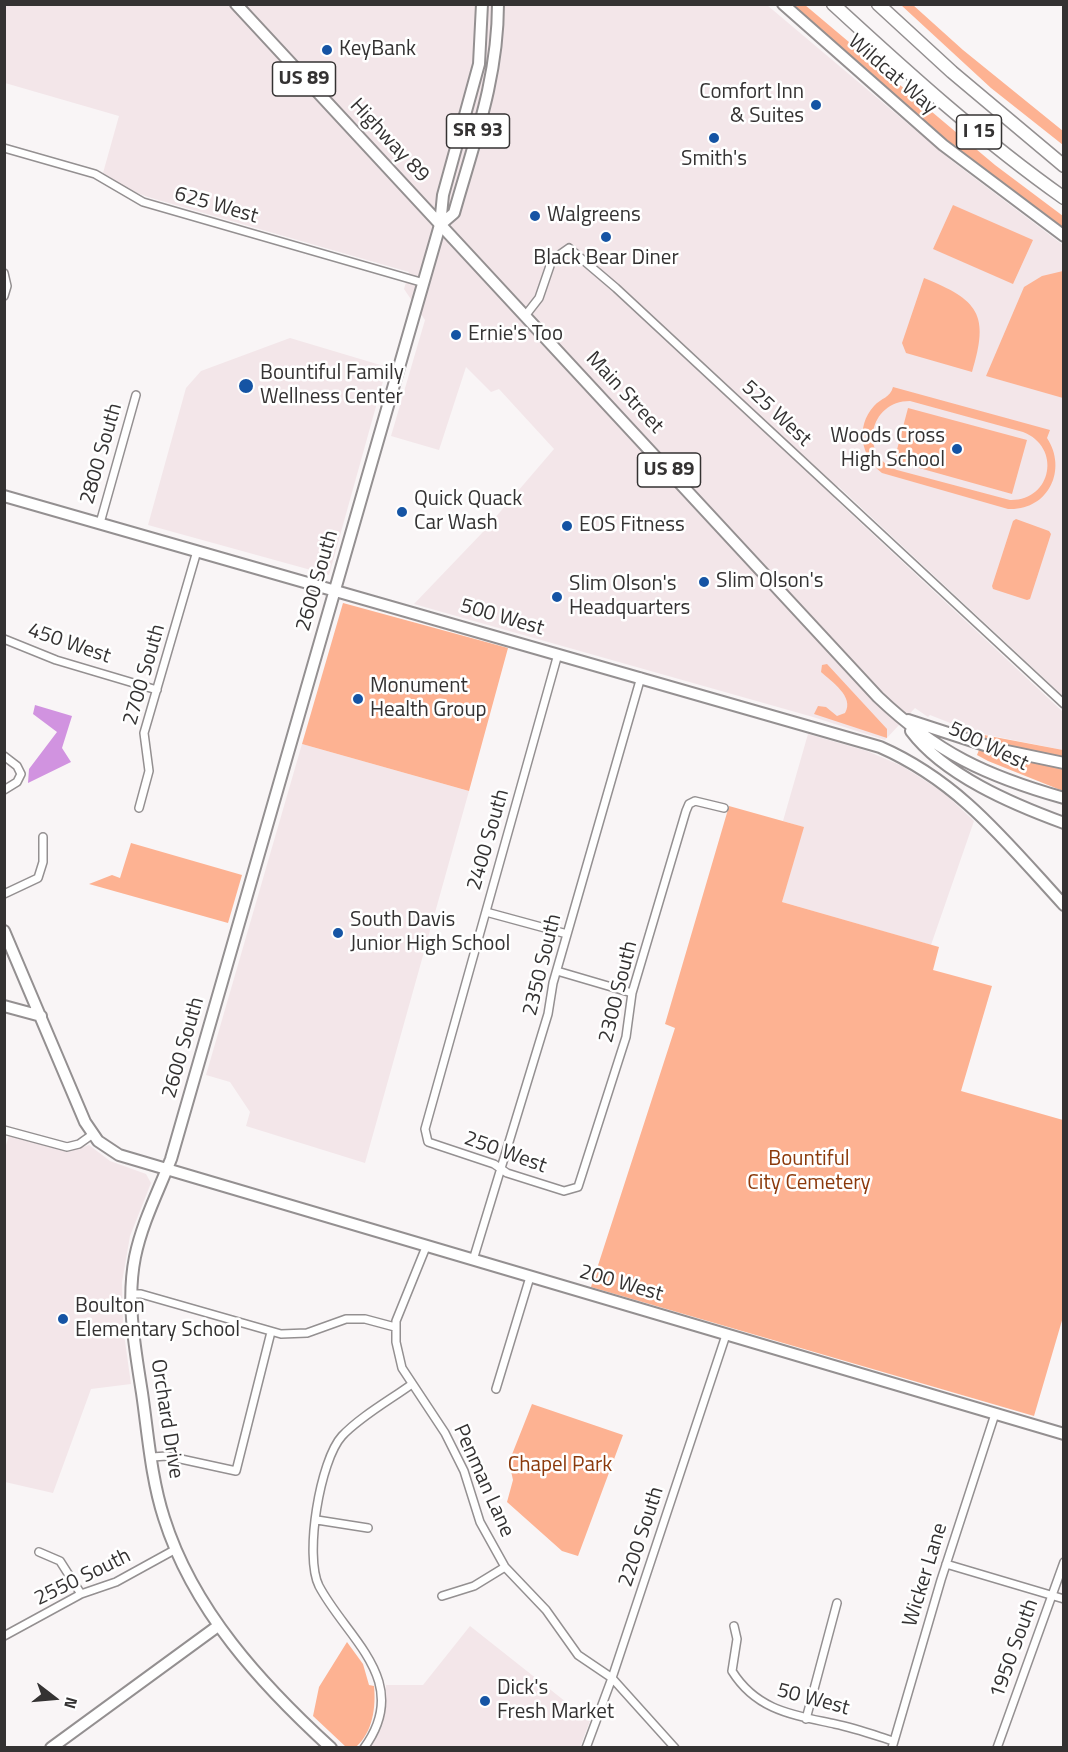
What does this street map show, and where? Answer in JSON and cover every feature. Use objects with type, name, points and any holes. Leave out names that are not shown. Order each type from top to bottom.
[{"type":"highway","points":[[822,4],[911,75]]},
{"type":"highway","name":"I 15","points":[[833,4],[911,75],[1019,166],[1064,198]]},
{"type":"highway","name":"I 15","points":[[878,4],[952,72],[1064,166]]},
{"type":"highway","points":[[889,4],[952,72]]},
{"type":"main road","name":"SR 93","points":[[440,225],[443,195],[479,63],[482,4]]},
{"type":"main road","name":"2600 South","points":[[167,1170],[440,225],[454,213],[490,87],[497,49],[498,4]]},
{"type":"main road","name":"Wildcat Way","points":[[783,4],[943,144],[1064,236]]},
{"type":"main road","name":"Highway 89","points":[[239,6],[440,225]]},
{"type":"main road","name":"Main Street","points":[[440,225],[860,678],[902,718]]},
{"type":"main road","name":"500 West","points":[[4,496],[880,747],[929,772],[975,808],[1064,905]]},
{"type":"main road","name":"500 West","points":[[902,718],[935,744],[972,766],[1006,781],[1064,798]]},
{"type":"main road","points":[[902,718],[997,749],[1064,763]]},
{"type":"main road","points":[[902,718],[925,750],[1006,800],[1064,823]]},
{"type":"main road","points":[[4,931],[93,1134],[118,1155],[167,1170]]},
{"type":"main road","points":[[4,1006],[41,1016]]},
{"type":"main road","name":"200 West","points":[[167,1170],[1064,1434]]},
{"type":"main road","name":"Orchard Drive","points":[[167,1170],[138,1244],[131,1294],[133,1331],[159,1502],[176,1550],[218,1626],[252,1668],[331,1748]]},
{"type":"main road","points":[[51,1748],[218,1626]]},
{"type":"street","name":"625 West","points":[[4,148],[95,174],[143,202],[424,283]]},
{"type":"street","name":"525 West","points":[[525,316],[539,298],[552,260],[569,248],[616,288],[1064,704]]},
{"type":"street","points":[[4,273],[7,286],[4,296]]},
{"type":"street","name":"2800 South","points":[[100,523],[136,394]]},
{"type":"street","name":"2700 South","points":[[139,808],[149,771],[144,733],[197,551]]},
{"type":"street","name":"450 West","points":[[4,639],[63,663],[157,690]]},
{"type":"street","name":"2400 South","points":[[426,1140],[425,1129],[558,654]]},
{"type":"street","name":"2350 South","points":[[473,1260],[548,1014],[556,971],[641,677]]},
{"type":"street","points":[[4,756],[17,766],[21,774],[17,782],[4,790]]},
{"type":"street","name":"2300 South","points":[[575,1189],[582,1181],[626,1037],[632,993],[686,811],[692,802],[724,808]]},
{"type":"street","points":[[4,894],[38,878],[43,862],[43,837]]},
{"type":"street","points":[[486,912],[567,934]]},
{"type":"street","points":[[556,971],[632,993]]},
{"type":"street","points":[[4,1130],[67,1147],[79,1144],[93,1134]]},
{"type":"street","name":"250 West","points":[[426,1140],[430,1144],[494,1164],[507,1173],[564,1191],[575,1189]]},
{"type":"street","name":"Penman Lane","points":[[426,1247],[395,1327],[399,1360],[445,1433],[464,1471],[485,1532],[505,1566],[546,1610],[578,1655],[612,1678],[675,1748]]},
{"type":"street","points":[[496,1389],[530,1277]]},
{"type":"street","points":[[131,1294],[141,1294],[271,1332],[289,1335],[307,1333],[346,1319],[365,1319],[395,1327]]},
{"type":"street","points":[[152,1457],[167,1456],[236,1471],[271,1332]]},
{"type":"street","name":"2200 South","points":[[586,1748],[612,1678],[726,1335]]},
{"type":"street","points":[[364,1748],[378,1718],[381,1694],[378,1675],[365,1649],[319,1585],[313,1561],[317,1520],[326,1466],[337,1443],[349,1430],[412,1384]]},
{"type":"street","name":"Wicker Lane","points":[[893,1744],[946,1564],[995,1414]]},
{"type":"street","points":[[317,1520],[368,1528]]},
{"type":"street","name":"2550 South","points":[[4,1635],[81,1594],[116,1582],[176,1550]]},
{"type":"street","points":[[39,1552],[60,1561],[81,1594]]},
{"type":"street","name":"1950 South","points":[[997,1748],[1064,1562]]},
{"type":"street","points":[[946,1564],[1064,1599]]},
{"type":"street","points":[[442,1596],[474,1586],[505,1566]]},
{"type":"street","points":[[806,1719],[837,1603]]},
{"type":"street","name":"50 West","points":[[734,1626],[737,1639],[731,1664],[734,1674],[764,1704],[779,1712],[893,1744]]},
{"type":"shaded area","points":[[4,5],[767,5],[952,161],[1063,245],[1063,696],[838,486],[834,498],[1063,712],[1063,750],[973,732],[930,715],[928,717],[915,708],[885,740],[813,717],[414,604],[482,533],[554,449],[499,389],[491,392],[466,367],[439,450],[391,436],[425,320],[404,289],[409,272],[148,197],[132,191],[103,173],[119,116],[5,83]]},
{"type":"shaded area","points":[[290,338],[387,367],[329,575],[148,525],[186,388],[201,371]]},
{"type":"shaded area","points":[[35,705],[72,716],[62,748],[71,762],[28,783],[29,769],[57,732],[33,714]]},
{"type":"shaded area","points":[[808,734],[867,751],[902,766],[943,792],[974,821],[931,945],[782,902],[803,827],[783,821]]},
{"type":"shaded area","name":"South Davis Junior High School","points":[[302,744],[469,791],[365,1163],[246,1126],[250,1112],[230,1082],[206,1075]]},
{"type":"shaded area","name":"Boulton Elementary School","points":[[9,1136],[68,1152],[89,1145],[110,1161],[146,1174],[151,1183],[130,1236],[122,1282],[123,1327],[131,1384],[91,1389],[53,1493],[5,1482],[4,1151]]},
{"type":"shaded area","points":[[470,1626],[590,1721],[580,1747],[371,1747],[382,1726],[386,1685],[423,1685]]},
{"type":"green space","points":[[792,5],[805,5],[995,165],[1063,216],[1063,231],[925,124]]},
{"type":"green space","points":[[901,5],[913,5],[963,50],[1063,131],[1063,145],[991,88]]},
{"type":"green space","points":[[953,205],[1033,240],[1013,284],[933,249]]},
{"type":"green space","points":[[1063,271],[1063,398],[986,376],[1024,287],[1042,276]]},
{"type":"green space","points":[[924,278],[957,294],[968,302],[975,312],[980,336],[972,372],[906,353],[902,343]]},
{"type":"green space","points":[[893,387],[1050,430],[1047,438],[1053,450],[1055,463],[1050,486],[1034,503],[1022,508],[1008,509],[882,473],[869,459],[865,450],[864,423],[874,406],[892,391]],"holes":[[[910,401],[1023,432],[1035,439],[1043,449],[1047,460],[1047,472],[1043,483],[1035,492],[1024,498],[1010,500],[897,470],[885,463],[877,453],[873,442],[878,419],[885,410],[896,403]]]},
{"type":"green space","points":[[908,408],[1027,440],[1012,494],[894,461]]},
{"type":"green space","points":[[1016,519],[1049,531],[1051,534],[1030,599],[1027,600],[993,589],[992,586],[1013,521]]},
{"type":"green space","points":[[343,603],[508,648],[469,791],[302,744]]},
{"type":"green space","points":[[827,664],[887,729],[887,738],[814,714],[818,706],[826,707],[837,716],[845,713],[847,707],[844,695],[821,672],[822,665]]},
{"type":"green space","points":[[951,725],[984,735],[1063,750],[1063,758],[991,742],[949,728]]},
{"type":"green space","points":[[979,750],[1063,768],[1063,791],[988,761],[977,755]]},
{"type":"green space","name":"Bountiful City Cemetery","points":[[729,806],[804,827],[782,902],[939,947],[933,970],[992,986],[961,1091],[1063,1120],[1063,1317],[1034,1416],[591,1287],[675,1028],[665,1024]]},
{"type":"green space","points":[[131,843],[242,875],[228,923],[89,884],[112,875],[120,878]]},
{"type":"green space","name":"Chapel Park","points":[[532,1404],[623,1435],[578,1556],[562,1551],[507,1502],[513,1480],[509,1462]]},
{"type":"green space","points":[[347,1642],[363,1664],[369,1685],[374,1686],[370,1727],[356,1747],[346,1747],[313,1716],[319,1687]]},
{"type":"place","name":"KeyBank","points":[[327,50]]},
{"type":"place","name":"Comfort Inn & Suites","points":[[816,105]]},
{"type":"place","name":"Smith's","points":[[714,138]]},
{"type":"place","name":"Walgreens","points":[[535,216]]},
{"type":"place","name":"Black Bear Diner","points":[[606,237]]},
{"type":"place","name":"Ernie's Too","points":[[456,335]]},
{"type":"place","name":"Bountiful Family Wellness Center","points":[[246,386]]},
{"type":"place","name":"Woods Cross High School","points":[[957,449]]},
{"type":"place","name":"Quick Quack Car Wash","points":[[402,512]]},
{"type":"place","name":"EOS Fitness","points":[[567,526]]},
{"type":"place","name":"Slim Olson's","points":[[704,582]]},
{"type":"place","name":"Slim Olson's Headquarters","points":[[557,597]]},
{"type":"place","name":"Monument Health Group","points":[[358,699]]},
{"type":"place","name":"South Davis Junior High School","points":[[338,933]]},
{"type":"place","name":"Boulton Elementary School","points":[[63,1319]]},
{"type":"place","name":"Dick's Fresh Market","points":[[485,1701]]}]
